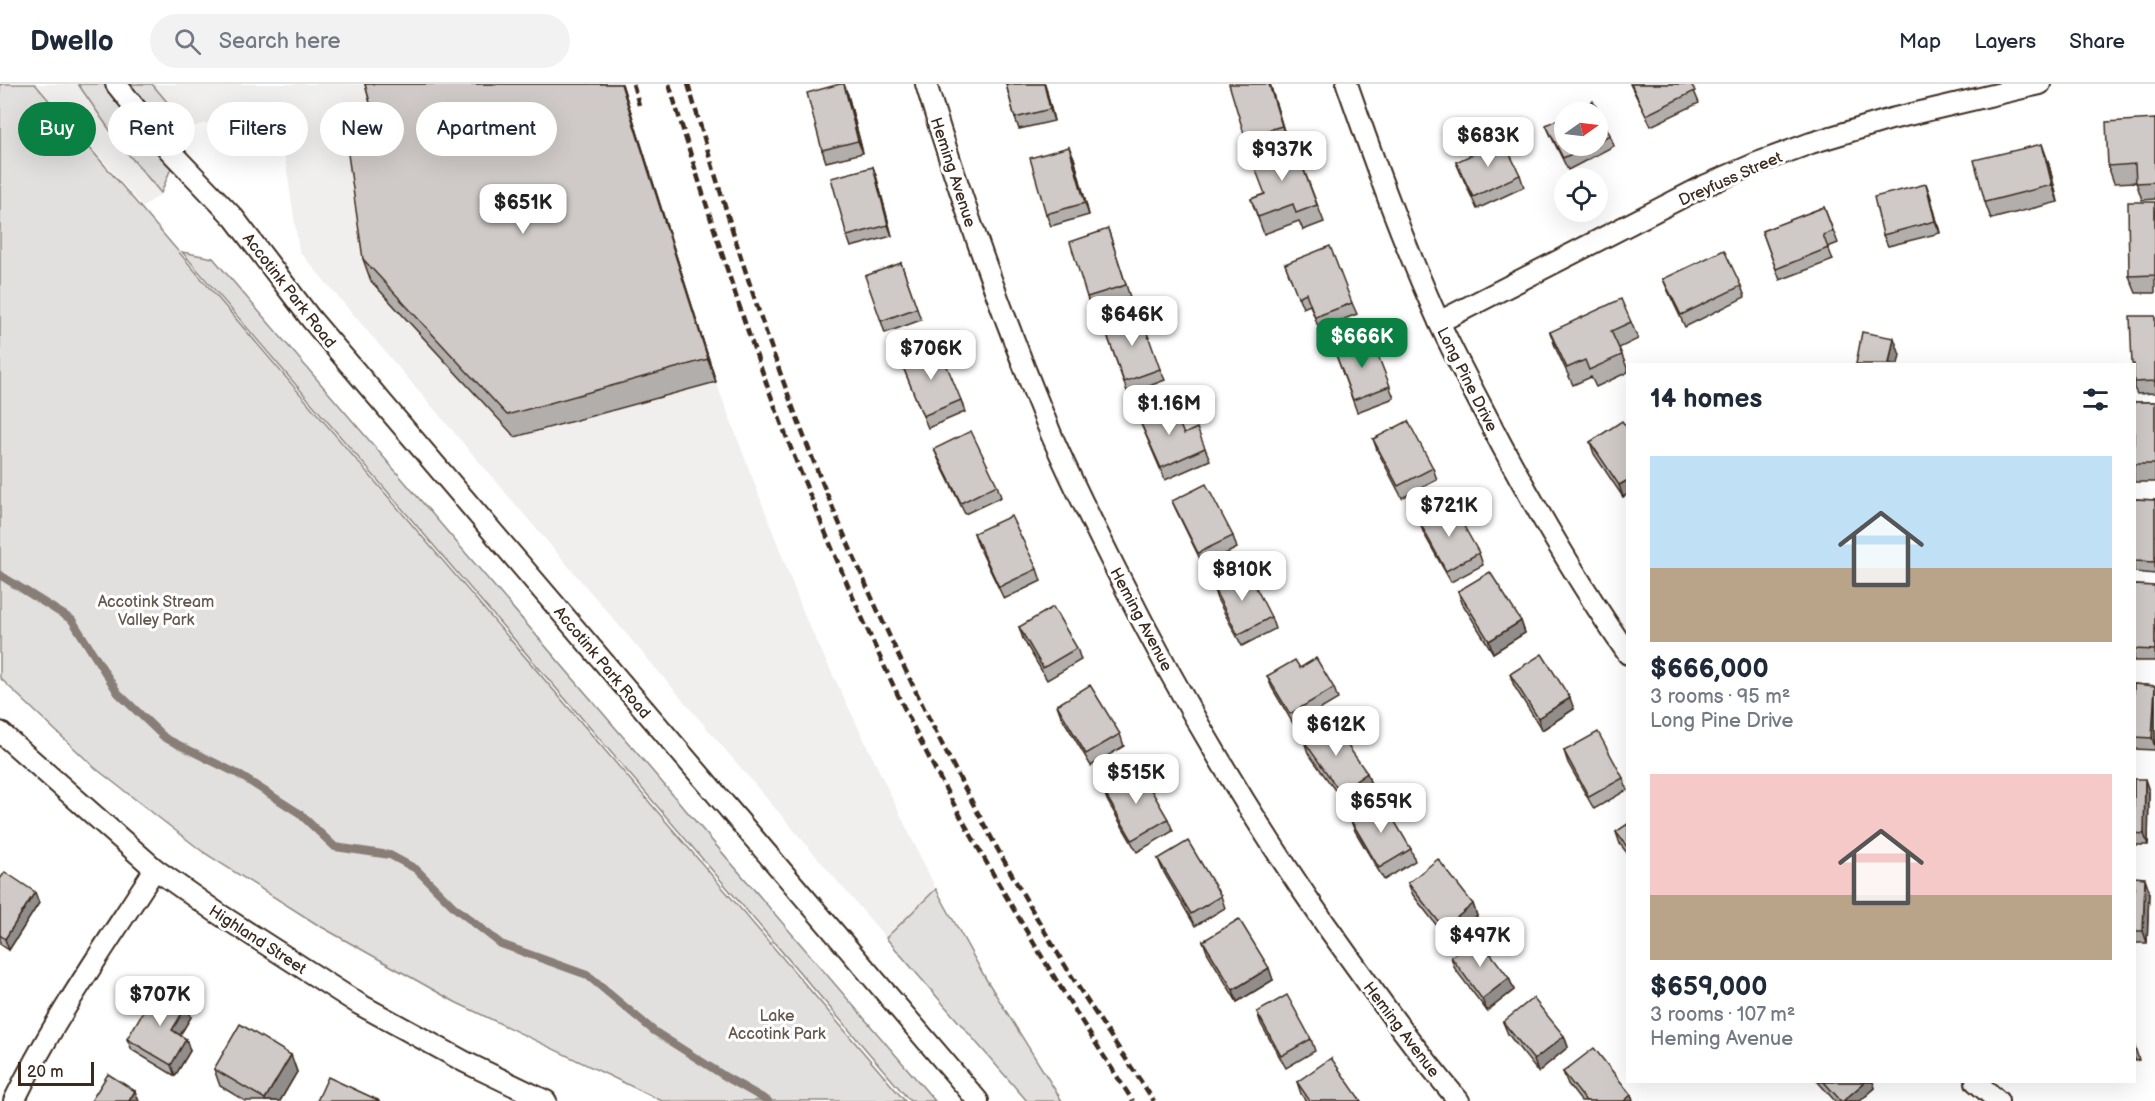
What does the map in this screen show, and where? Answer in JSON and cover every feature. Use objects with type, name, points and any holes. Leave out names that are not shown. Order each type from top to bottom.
[{"type":"street","name":"Accotink Park Road","points":[[116,84],[169,150],[234,218],[311,319],[978,1101]]},
{"type":"street","name":"Heming Avenue","points":[[926,84],[984,261],[1052,435],[1147,632],[1199,727],[1297,882],[1367,982],[1459,1101]]},
{"type":"street","name":"Long Pine Drive","points":[[1347,84],[1407,247],[1439,322],[1538,511],[1605,622],[1626,651]]},
{"type":"street","name":"Dreyfuss Street","points":[[1439,322],[1704,186],[1757,163],[1811,143],[1891,119],[2040,84]]},
{"type":"street","name":"Highland Street","points":[[0,732],[155,869],[247,933],[359,1004],[465,1062],[546,1101]]},
{"type":"street","points":[[14,1101],[28,1072],[68,1005],[155,869]]},
{"type":"street","points":[[1977,1083],[1998,1101]]},
{"type":"shaded area","points":[[37,84],[78,84],[90,102],[53,102]]},
{"type":"shaded area","points":[[152,84],[623,84],[702,345],[806,619],[936,889],[886,938],[299,251],[285,156],[308,156],[308,102],[207,102],[207,123],[195,126],[195,102],[167,102]]},
{"type":"shaded area","points":[[96,110],[108,128],[108,156],[130,156],[161,193],[143,207],[96,152]]},
{"type":"green space","name":"Accotink Stream Valley Park","points":[[0,84],[35,84],[50,102],[18,102],[18,156],[96,155],[905,1101],[662,1101],[455,1002],[318,925],[203,852],[95,768],[0,678]]},
{"type":"green space","points":[[78,84],[152,84],[167,102],[108,102],[108,128],[96,110],[96,102],[90,102]]},
{"type":"green space","points":[[130,156],[176,156],[161,193]]},
{"type":"green space","points":[[182,252],[213,258],[935,1101],[910,1101]]},
{"type":"green space","points":[[936,889],[986,979],[1062,1101],[1027,1101],[886,938]]},
{"type":"building","points":[[365,84],[621,84],[708,359],[507,415],[363,259],[348,156],[404,156],[404,102],[370,102]]},
{"type":"building","points":[[844,84],[858,141],[822,150],[807,93]]},
{"type":"building","points":[[1006,84],[1044,84],[1050,109],[1015,118]]},
{"type":"building","points":[[1229,84],[1269,84],[1282,126],[1245,137]]},
{"type":"building","points":[[1631,84],[1691,84],[1695,91],[1646,115]]},
{"type":"building","points":[[2155,119],[2155,182],[2136,183],[2135,164],[2108,166],[2106,122]]},
{"type":"building","points":[[1554,121],[1554,141],[1546,125]]},
{"type":"building","points":[[1503,140],[1520,175],[1473,197],[1456,162]]},
{"type":"building","points":[[1294,144],[1317,205],[1296,213],[1293,204],[1258,217],[1251,199],[1265,194],[1252,160]]},
{"type":"building","points":[[2042,144],[2052,185],[1985,202],[1974,160]]},
{"type":"building","points":[[1069,147],[1085,203],[1046,214],[1030,158]]},
{"type":"building","points":[[873,167],[888,225],[847,236],[831,178]]},
{"type":"building","points":[[1926,184],[1935,221],[1883,235],[1874,197]]},
{"type":"building","points":[[2128,202],[2155,202],[2155,275],[2129,276]]},
{"type":"building","points":[[1824,207],[1833,231],[1823,235],[1828,248],[1776,269],[1762,231]]},
{"type":"building","points":[[1108,229],[1126,285],[1087,297],[1070,242]]},
{"type":"building","points":[[1330,246],[1352,303],[1315,317],[1306,293],[1298,297],[1285,264]]},
{"type":"building","points":[[1724,250],[1741,286],[1681,315],[1663,279]]},
{"type":"building","points":[[901,263],[917,308],[881,321],[865,276]]},
{"type":"building","points":[[1621,299],[1631,322],[1611,331],[1622,355],[1589,370],[1585,360],[1567,368],[1550,332]]},
{"type":"building","points":[[1140,313],[1160,369],[1124,382],[1104,326]]},
{"type":"building","points":[[2130,316],[2155,316],[2155,381],[2136,382],[2136,363],[2132,363]]},
{"type":"building","points":[[1862,332],[1894,338],[1889,363],[1856,363]]},
{"type":"building","points":[[1371,338],[1390,386],[1353,400],[1335,352]]},
{"type":"building","points":[[939,347],[961,400],[923,416],[901,362]]},
{"type":"building","points":[[2136,402],[2155,402],[2155,464],[2136,464]]},
{"type":"building","points":[[1170,403],[1184,434],[1197,428],[1205,448],[1161,468],[1138,417]]},
{"type":"building","points":[[1408,421],[1433,468],[1398,486],[1373,439]]},
{"type":"building","points":[[1622,421],[1626,426],[1626,481],[1619,485],[1590,442]]},
{"type":"building","points":[[971,431],[997,485],[961,503],[934,449]]},
{"type":"building","points":[[1206,484],[1233,536],[1198,553],[1172,501]]},
{"type":"building","points":[[2136,499],[2155,500],[2155,562],[2136,561]]},
{"type":"building","points":[[1452,505],[1479,553],[1446,571],[1420,523]]},
{"type":"building","points":[[1011,516],[1037,569],[999,587],[974,533]]},
{"type":"building","points":[[1247,570],[1271,617],[1238,635],[1213,587]]},
{"type":"building","points":[[1490,572],[1521,621],[1489,641],[1458,591]]},
{"type":"building","points":[[2136,585],[2155,586],[2155,650],[2136,649]]},
{"type":"building","points":[[1053,607],[1077,648],[1043,668],[1019,627]]},
{"type":"building","points":[[1542,654],[1570,698],[1538,718],[1510,674]]},
{"type":"building","points":[[1316,658],[1334,688],[1290,714],[1267,676],[1295,660],[1300,668]]},
{"type":"building","points":[[2136,684],[2155,686],[2152,738],[2136,737]]},
{"type":"building","points":[[1090,685],[1120,734],[1086,754],[1057,705]]},
{"type":"building","points":[[1331,722],[1367,773],[1340,792],[1304,741]]},
{"type":"building","points":[[1598,732],[1623,778],[1589,797],[1564,751]]},
{"type":"building","points":[[1139,769],[1168,819],[1132,840],[1103,790]]},
{"type":"building","points":[[2136,779],[2145,779],[2144,834],[2136,833]]},
{"type":"building","points":[[1382,800],[1411,849],[1379,868],[1350,819]]},
{"type":"building","points":[[1626,825],[1626,845],[1616,832]]},
{"type":"building","points":[[1188,841],[1221,896],[1191,914],[1158,859]]},
{"type":"building","points":[[1438,859],[1473,904],[1444,928],[1408,883]]},
{"type":"building","points":[[5,872],[35,892],[5,939],[0,935],[0,879]]},
{"type":"building","points":[[2136,877],[2145,878],[2143,931],[2136,931]]},
{"type":"building","points":[[1239,919],[1269,968],[1233,990],[1203,941]]},
{"type":"building","points":[[1478,937],[1509,978],[1482,999],[1451,957]]},
{"type":"building","points":[[157,988],[187,1005],[172,1030],[186,1039],[171,1065],[127,1039]]},
{"type":"building","points":[[1287,995],[1311,1039],[1281,1056],[1257,1012]]},
{"type":"building","points":[[1533,998],[1564,1036],[1534,1060],[1503,1022]]},
{"type":"building","points":[[240,1024],[291,1055],[265,1099],[214,1069]]},
{"type":"building","points":[[1594,1048],[1631,1095],[1624,1101],[1586,1101],[1563,1072]]},
{"type":"building","points":[[1331,1058],[1361,1101],[1310,1101],[1297,1082]]},
{"type":"building","points":[[108,1074],[135,1091],[129,1101],[91,1101]]},
{"type":"building","points":[[328,1077],[380,1101],[317,1101]]},
{"type":"building","points":[[1825,1083],[1864,1083],[1843,1101]]},
{"type":"waterway","points":[[0,575],[72,620],[118,693],[165,738],[238,774],[299,813],[335,847],[390,855],[416,869],[454,907],[501,944],[587,975],[654,1031],[768,1101]]},
{"type":"railway","points":[[633,84],[639,105]]},
{"type":"railway","points":[[669,84],[753,346],[791,449],[872,640],[939,777],[985,860],[1057,982],[1133,1101]]},
{"type":"railway","points":[[688,84],[772,350],[832,506],[887,630],[946,752],[1010,872],[1079,988],[1154,1101]]},
{"type":"park label","name":"Lake Accotink Park","points":[[777,1024]]}]
